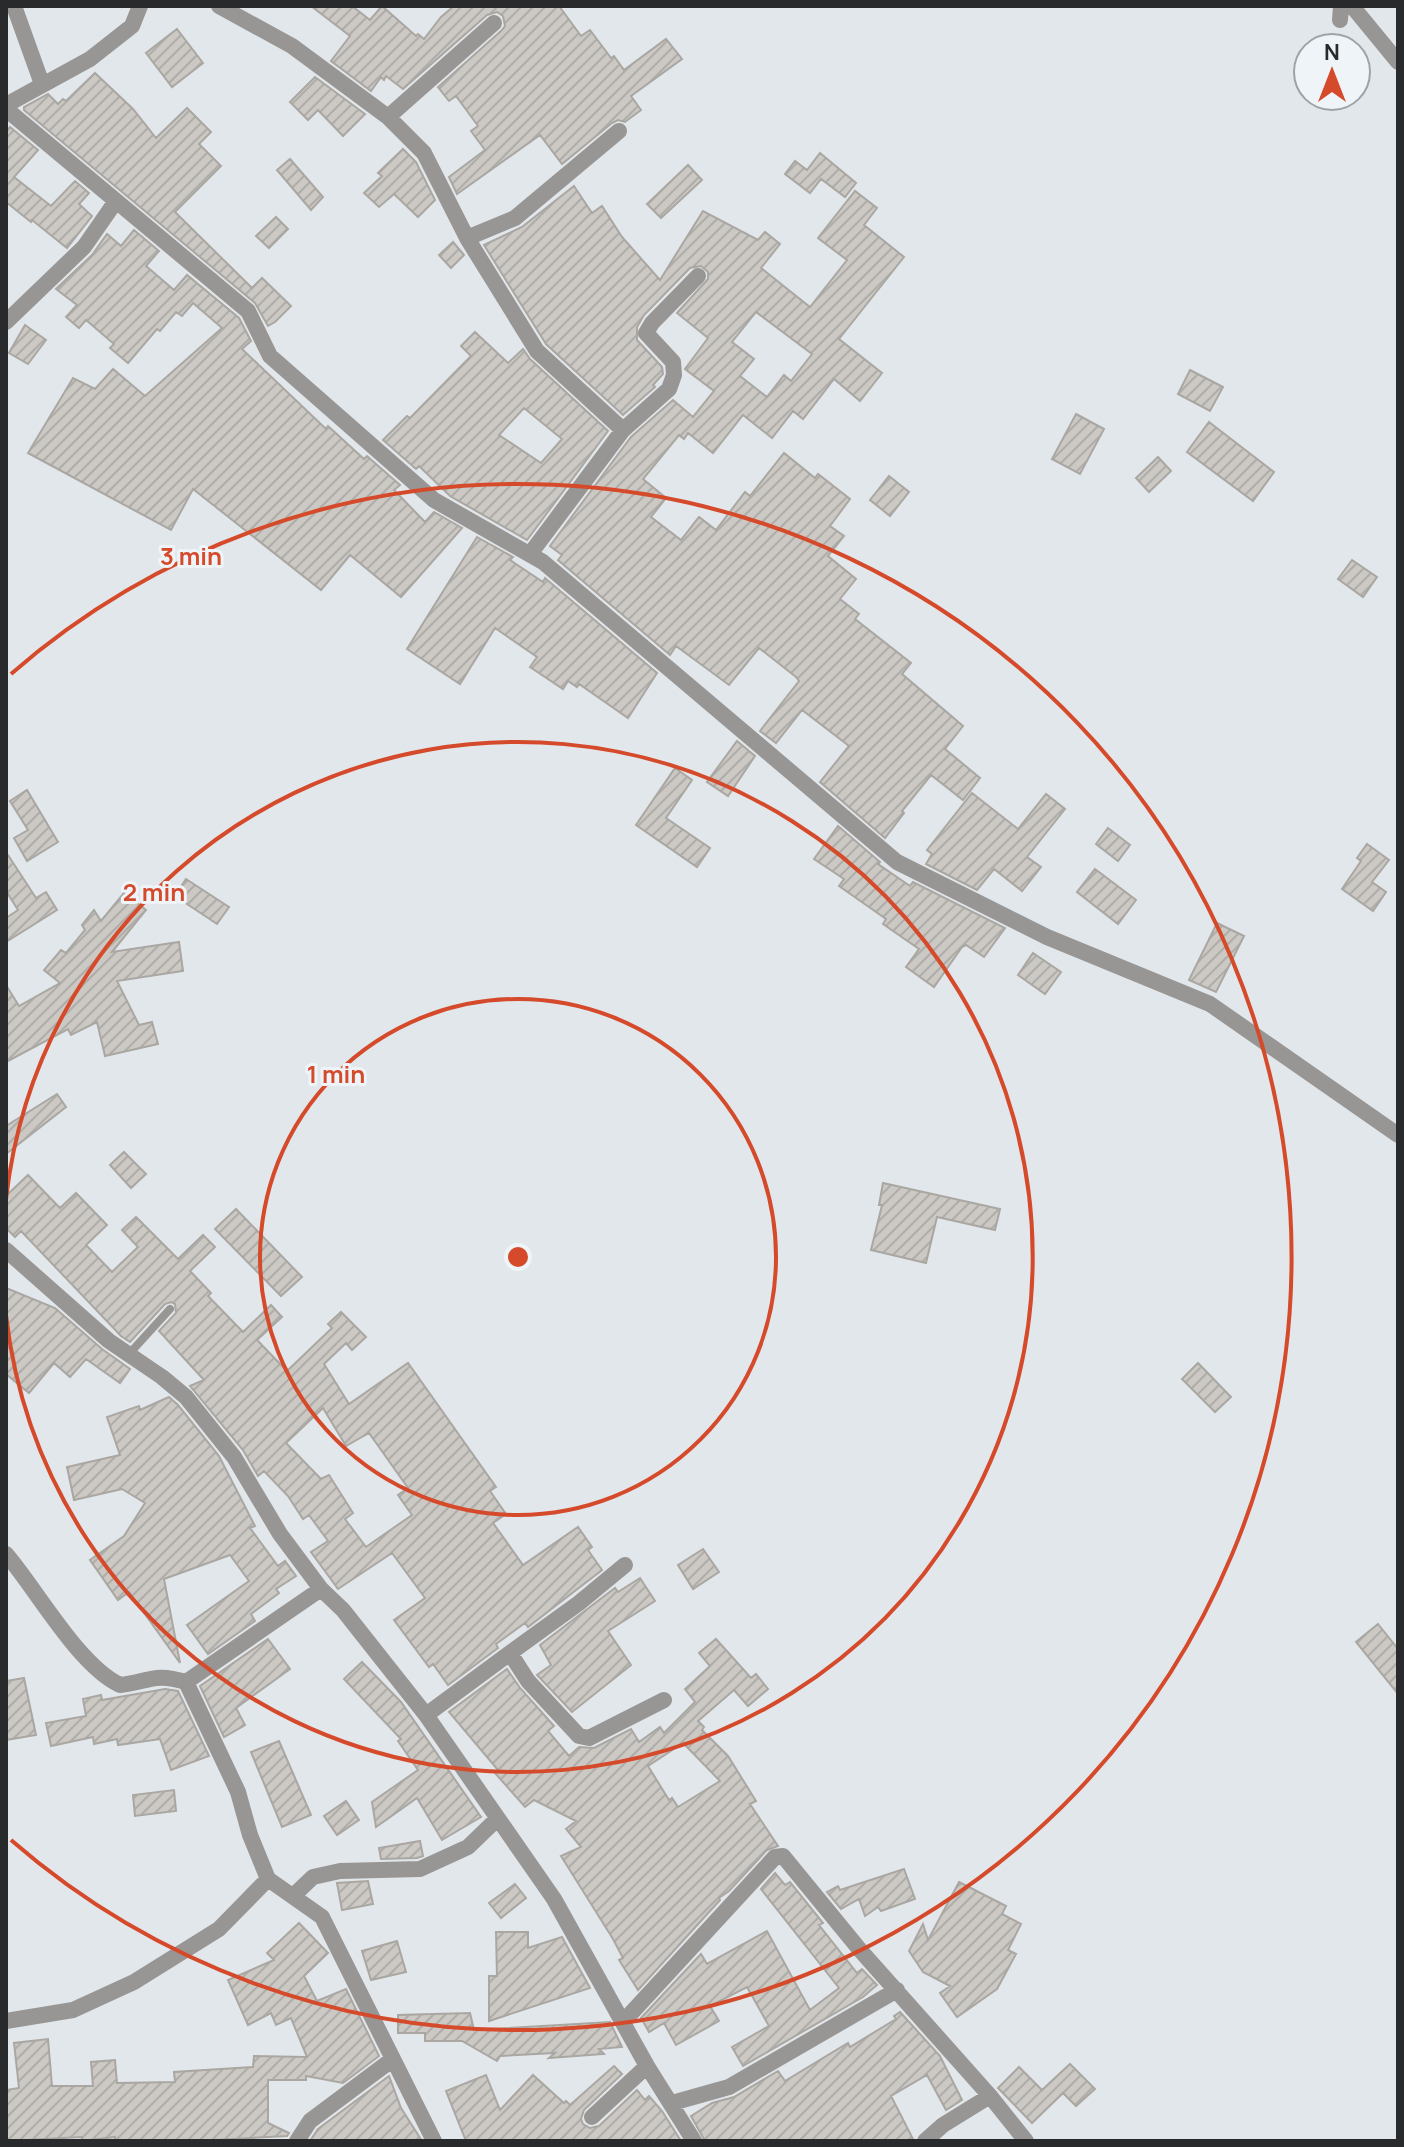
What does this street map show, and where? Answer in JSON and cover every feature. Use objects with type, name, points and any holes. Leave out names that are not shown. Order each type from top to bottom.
[{"type":"street","points":[[14,6],[42,84]]},
{"type":"street","points":[[140,6],[132,26],[90,59],[6,107],[248,311],[270,356],[434,500],[543,562],[897,862],[1047,937],[1210,1004],[1398,1135]]},
{"type":"street","points":[[219,6],[292,46],[388,117],[424,153],[467,238],[537,351],[623,430]]},
{"type":"street","points":[[1352,6],[1398,62]]},
{"type":"street","points":[[388,117],[494,23]]},
{"type":"street","points":[[467,238],[515,218],[619,131]]},
{"type":"street","points":[[6,322],[84,247],[116,201]]},
{"type":"street","points":[[530,554],[623,430],[669,389],[674,375],[673,362],[646,333],[698,276]]},
{"type":"street","points":[[6,1250],[128,1355],[186,1397],[234,1457],[280,1534],[321,1589],[343,1610],[426,1715],[496,1820],[554,1899],[647,2066],[694,2141]]},
{"type":"street","points":[[6,1554],[58,1625],[107,1678],[120,1685],[146,1678],[168,1677],[186,1682],[238,1792],[250,1835],[268,1879],[322,1917],[434,2141]]},
{"type":"street","points":[[426,1715],[579,1603],[625,1565]]},
{"type":"street","points":[[186,1682],[321,1589]]},
{"type":"street","points":[[510,1653],[528,1681],[579,1736],[589,1738],[664,1700]]},
{"type":"street","points":[[293,1896],[313,1877],[340,1871],[420,1869],[468,1847],[496,1820]]},
{"type":"street","points":[[623,2022],[779,1856],[783,1856],[1026,2141]]},
{"type":"street","points":[[6,2021],[73,2010],[134,1982],[219,1929],[268,1879]]},
{"type":"street","points":[[672,2103],[729,2087],[897,1990]]},
{"type":"street","points":[[297,2141],[310,2121],[393,2059]]},
{"type":"street","points":[[592,2117],[647,2066]]},
{"type":"street","points":[[925,2141],[943,2125],[990,2096]]},
{"type":"lane","points":[[128,1355],[170,1309]]},
{"type":"building","points":[[311,6],[352,6],[370,20],[382,6],[416,36],[418,34],[424,39],[454,6],[559,6],[581,36],[590,30],[624,70],[666,39],[682,59],[631,96],[641,110],[625,122],[618,120],[612,123],[562,164],[540,135],[457,194],[449,177],[485,150],[471,131],[478,126],[456,96],[449,101],[438,87],[501,31],[505,26],[503,16],[497,12],[487,15],[403,89],[386,76],[384,80],[381,77],[371,91],[331,61],[350,36]]},
{"type":"building","points":[[177,29],[203,63],[172,87],[146,53]]},
{"type":"building","points":[[95,73],[133,109],[156,138],[187,108],[211,132],[199,144],[221,166],[175,212],[252,288],[262,278],[291,306],[275,322],[268,326],[255,303],[24,110],[24,107],[48,94],[58,104],[63,99],[66,101]]},
{"type":"building","points":[[315,77],[365,114],[343,136],[318,110],[308,120],[290,102]]},
{"type":"building","points":[[10,127],[38,150],[14,177],[51,206],[75,181],[89,193],[79,204],[92,216],[67,248],[6,202],[6,132]]},
{"type":"building","points":[[403,149],[416,162],[435,200],[418,217],[394,194],[379,207],[364,193],[382,176],[378,173]]},
{"type":"building","points":[[820,153],[856,183],[845,197],[821,179],[810,193],[785,174],[795,161],[807,170]]},
{"type":"building","points":[[290,159],[323,197],[311,210],[277,170]]},
{"type":"building","points":[[688,165],[702,180],[661,218],[647,204]]},
{"type":"building","points":[[574,186],[592,213],[602,206],[622,237],[660,280],[703,211],[758,240],[765,232],[780,244],[761,268],[810,307],[847,260],[818,238],[855,191],[877,208],[864,225],[904,257],[839,339],[882,373],[860,401],[834,379],[803,419],[793,411],[772,438],[743,415],[713,453],[688,433],[684,439],[679,435],[643,479],[666,498],[651,517],[681,540],[699,517],[716,530],[745,492],[750,496],[784,453],[815,478],[818,474],[850,499],[830,526],[844,536],[828,556],[856,579],[840,599],[859,614],[855,619],[911,663],[902,674],[963,726],[945,749],[980,778],[963,800],[931,775],[885,838],[820,782],[849,746],[802,710],[776,743],[760,731],[799,681],[796,677],[759,648],[729,685],[676,646],[670,655],[558,560],[562,555],[550,546],[631,437],[673,400],[693,417],[714,391],[685,369],[708,338],[677,313],[708,279],[708,272],[701,266],[690,268],[644,315],[637,327],[637,340],[662,367],[663,374],[653,385],[655,387],[623,415],[546,344],[484,245],[522,227]],"holes":[[[756,312],[812,354],[791,381],[784,375],[767,397],[740,376],[754,359],[732,342]]]},
{"type":"building","points":[[276,217],[288,229],[269,248],[256,236]]},
{"type":"building","points":[[134,230],[159,251],[146,266],[174,290],[187,275],[239,318],[251,341],[242,349],[326,429],[328,426],[364,459],[367,456],[400,485],[394,490],[425,522],[434,512],[462,528],[401,597],[350,555],[321,590],[193,489],[171,530],[28,453],[73,378],[95,389],[113,369],[145,396],[222,328],[193,303],[182,316],[176,312],[160,331],[157,329],[128,363],[110,348],[114,344],[86,320],[79,328],[66,317],[77,305],[56,289],[92,255],[107,234],[121,246]]},
{"type":"building","points":[[453,242],[464,255],[451,268],[439,255]]},
{"type":"building","points":[[25,325],[46,340],[28,364],[9,353]]},
{"type":"building","points":[[475,332],[508,363],[523,349],[608,431],[527,540],[450,496],[419,466],[416,469],[383,440],[407,416],[410,418],[471,356],[461,346]],"holes":[[[524,408],[562,439],[541,463],[499,435]]]},
{"type":"building","points":[[1190,370],[1223,387],[1210,411],[1178,394]]},
{"type":"building","points":[[1076,414],[1104,429],[1080,474],[1052,459]]},
{"type":"building","points":[[1209,422],[1274,472],[1253,501],[1187,452]]},
{"type":"building","points":[[1158,457],[1171,471],[1149,492],[1136,478]]},
{"type":"building","points":[[889,476],[909,492],[890,516],[870,500]]},
{"type":"building","points":[[477,537],[513,557],[510,560],[543,582],[545,578],[657,673],[628,718],[579,684],[577,687],[568,681],[563,689],[530,667],[537,657],[495,628],[460,684],[407,649]]},
{"type":"building","points":[[1352,560],[1377,577],[1363,597],[1338,579]]},
{"type":"building","points":[[737,741],[755,756],[728,796],[707,782]]},
{"type":"building","points":[[675,768],[692,780],[666,818],[710,848],[697,867],[636,825]]},
{"type":"building","points":[[27,790],[58,842],[27,861],[14,838],[28,830],[10,801]]},
{"type":"building","points":[[972,793],[1018,829],[1046,794],[1065,809],[1027,857],[1041,867],[1022,891],[994,869],[977,890],[926,864],[932,854],[927,850]]},
{"type":"building","points":[[838,826],[880,862],[878,864],[910,886],[913,882],[1005,928],[984,957],[966,945],[962,947],[934,987],[906,967],[919,949],[883,924],[886,919],[839,886],[844,879],[814,859]]},
{"type":"building","points":[[1108,828],[1130,845],[1118,861],[1096,844]]},
{"type":"building","points":[[1367,844],[1389,860],[1372,882],[1386,892],[1373,911],[1342,889],[1361,861],[1357,858]]},
{"type":"building","points":[[6,852],[36,898],[46,892],[57,910],[6,942],[6,918],[18,910],[6,891]]},
{"type":"building","points":[[1095,869],[1136,900],[1118,924],[1077,892]]},
{"type":"building","points":[[186,879],[229,907],[217,924],[178,898],[178,891]]},
{"type":"building","points":[[124,893],[146,910],[112,952],[179,942],[183,971],[117,981],[139,1025],[152,1022],[158,1044],[105,1056],[97,1022],[71,1035],[68,1029],[6,1062],[6,985],[19,1006],[60,983],[44,970],[61,950],[66,953],[85,930],[82,925],[94,910],[101,921]]},
{"type":"building","points":[[1217,923],[1244,936],[1216,992],[1189,980]]},
{"type":"building","points":[[1033,953],[1061,972],[1045,994],[1018,975]]},
{"type":"building","points":[[57,1094],[66,1107],[6,1154],[6,1126]]},
{"type":"building","points":[[124,1152],[146,1174],[131,1188],[110,1165]]},
{"type":"building","points":[[28,1175],[60,1208],[76,1193],[107,1225],[86,1245],[112,1272],[138,1247],[122,1230],[136,1217],[178,1259],[203,1235],[215,1247],[190,1271],[211,1293],[208,1296],[243,1332],[271,1305],[282,1317],[257,1340],[287,1371],[332,1328],[328,1324],[341,1312],[366,1337],[352,1350],[346,1343],[324,1364],[349,1404],[408,1363],[496,1487],[490,1491],[506,1514],[493,1523],[523,1565],[578,1527],[592,1547],[588,1550],[602,1570],[528,1627],[525,1623],[496,1644],[498,1648],[448,1685],[433,1664],[429,1667],[394,1620],[425,1598],[392,1553],[338,1589],[311,1552],[328,1541],[309,1515],[303,1519],[288,1496],[264,1471],[258,1476],[243,1450],[190,1386],[204,1380],[159,1331],[176,1313],[175,1304],[165,1304],[130,1342],[21,1231],[15,1237],[6,1228],[6,1196]],"holes":[[[323,1408],[346,1446],[369,1433],[408,1488],[398,1495],[412,1515],[366,1547],[345,1519],[353,1513],[329,1475],[321,1479],[286,1443]]]},
{"type":"building","points":[[883,1183],[1000,1209],[995,1230],[937,1217],[926,1263],[871,1250],[882,1205],[879,1205]]},
{"type":"building","points":[[236,1209],[302,1277],[281,1296],[215,1229]]},
{"type":"building","points":[[6,1288],[55,1308],[130,1369],[120,1383],[86,1359],[70,1377],[54,1363],[29,1393],[6,1374]]},
{"type":"building","points":[[1198,1363],[1231,1397],[1215,1412],[1182,1379]]},
{"type":"building","points":[[169,1397],[219,1456],[255,1526],[250,1528],[278,1566],[285,1561],[296,1576],[276,1589],[279,1593],[251,1614],[255,1621],[208,1654],[187,1625],[249,1581],[230,1555],[164,1579],[180,1663],[129,1592],[118,1600],[90,1560],[124,1536],[145,1503],[122,1489],[74,1500],[67,1467],[120,1455],[107,1417],[139,1406],[140,1410]]},
{"type":"building","points":[[703,1549],[719,1572],[693,1589],[678,1565]]},
{"type":"building","points":[[640,1578],[655,1601],[608,1631],[631,1665],[572,1712],[537,1675],[551,1665],[540,1645],[615,1588],[618,1592]]},
{"type":"building","points":[[1378,1624],[1398,1649],[1398,1694],[1356,1642]]},
{"type":"building","points":[[268,1639],[290,1669],[236,1708],[245,1725],[224,1737],[200,1686]]},
{"type":"building","points":[[716,1639],[751,1678],[756,1674],[768,1689],[748,1706],[734,1690],[698,1721],[704,1727],[702,1730],[728,1756],[756,1801],[750,1804],[778,1846],[767,1850],[719,1898],[638,1990],[619,1960],[623,1958],[613,1939],[561,1856],[581,1847],[566,1829],[576,1821],[534,1800],[525,1807],[449,1712],[507,1669],[554,1726],[548,1731],[569,1756],[579,1747],[594,1748],[631,1729],[639,1742],[660,1727],[664,1733],[695,1702],[685,1689],[710,1666],[699,1653]],"holes":[[[683,1743],[720,1781],[678,1807],[672,1798],[669,1800],[648,1766]]]},
{"type":"building","points":[[362,1662],[401,1702],[481,1817],[442,1840],[417,1798],[376,1827],[372,1802],[418,1770],[398,1741],[401,1739],[344,1679]]},
{"type":"building","points":[[24,1678],[36,1735],[6,1740],[6,1681]]},
{"type":"building","points":[[165,1689],[178,1691],[209,1756],[171,1770],[160,1739],[118,1745],[117,1739],[94,1744],[93,1737],[51,1746],[46,1723],[86,1716],[83,1699],[101,1695],[102,1700]]},
{"type":"building","points":[[279,1741],[311,1815],[282,1827],[251,1752]]},
{"type":"building","points":[[174,1790],[176,1811],[135,1816],[133,1795]]},
{"type":"building","points":[[346,1801],[359,1820],[337,1835],[324,1816]]},
{"type":"building","points":[[420,1841],[423,1856],[381,1859],[379,1848]]},
{"type":"building","points":[[904,1869],[915,1899],[881,1911],[878,1907],[865,1916],[859,1899],[841,1909],[827,1892],[838,1886],[840,1890]]},
{"type":"building","points":[[775,1873],[785,1885],[790,1882],[857,1973],[862,1969],[877,1985],[863,1997],[743,2066],[732,2047],[769,2026],[747,1987],[710,2006],[719,2021],[676,2045],[664,2023],[649,2032],[641,2018],[701,1954],[707,1964],[767,1931],[810,2010],[839,1988],[761,1889]]},
{"type":"building","points":[[368,1881],[373,1904],[342,1910],[337,1883]]},
{"type":"building","points":[[959,1882],[1006,1906],[1002,1914],[1021,1924],[1008,1950],[1016,1954],[997,1989],[957,2017],[940,1993],[950,1986],[923,1972],[909,1951],[923,1924],[928,1940]]},
{"type":"building","points":[[515,1884],[526,1898],[501,1918],[489,1903]]},
{"type":"building","points":[[299,1923],[328,1953],[304,1976],[317,2001],[346,1989],[379,2056],[343,2083],[306,2076],[306,2080],[268,2080],[268,2123],[289,2133],[287,2136],[196,2141],[115,2141],[115,2137],[82,2141],[82,2137],[6,2141],[6,2090],[19,2088],[14,2043],[48,2039],[52,2086],[93,2086],[91,2062],[115,2060],[117,2083],[175,2082],[174,2072],[253,2067],[254,2056],[307,2057],[291,2018],[276,2025],[271,2013],[248,2025],[228,1980],[274,1960],[267,1953]]},
{"type":"building","points":[[496,1932],[528,1932],[528,1948],[562,1937],[590,1988],[489,2021],[489,1976],[497,1976]]},
{"type":"building","points":[[397,1941],[406,1972],[371,1980],[362,1951]]},
{"type":"building","points":[[900,2012],[940,2056],[962,2100],[946,2110],[927,2075],[891,2096],[914,2141],[705,2141],[691,2116],[712,2103],[734,2097],[778,2071],[785,2081],[848,2043],[850,2047],[896,2019],[894,2016]]},
{"type":"building","points":[[470,2013],[474,2030],[610,2022],[622,2047],[599,2049],[604,2054],[549,2058],[555,2053],[500,2056],[497,2061],[462,2041],[425,2041],[425,2033],[398,2033],[398,2015]]},
{"type":"building","points":[[1070,2064],[1095,2089],[1076,2106],[1063,2093],[1032,2123],[998,2088],[1019,2067],[1042,2090]]},
{"type":"building","points":[[614,2066],[622,2074],[584,2110],[583,2124],[590,2128],[599,2126],[637,2090],[645,2100],[649,2096],[662,2111],[681,2141],[466,2141],[446,2091],[486,2075],[500,2110],[533,2075],[570,2105]]},
{"type":"building","points":[[389,2076],[401,2108],[422,2141],[310,2141],[318,2129]]}]
